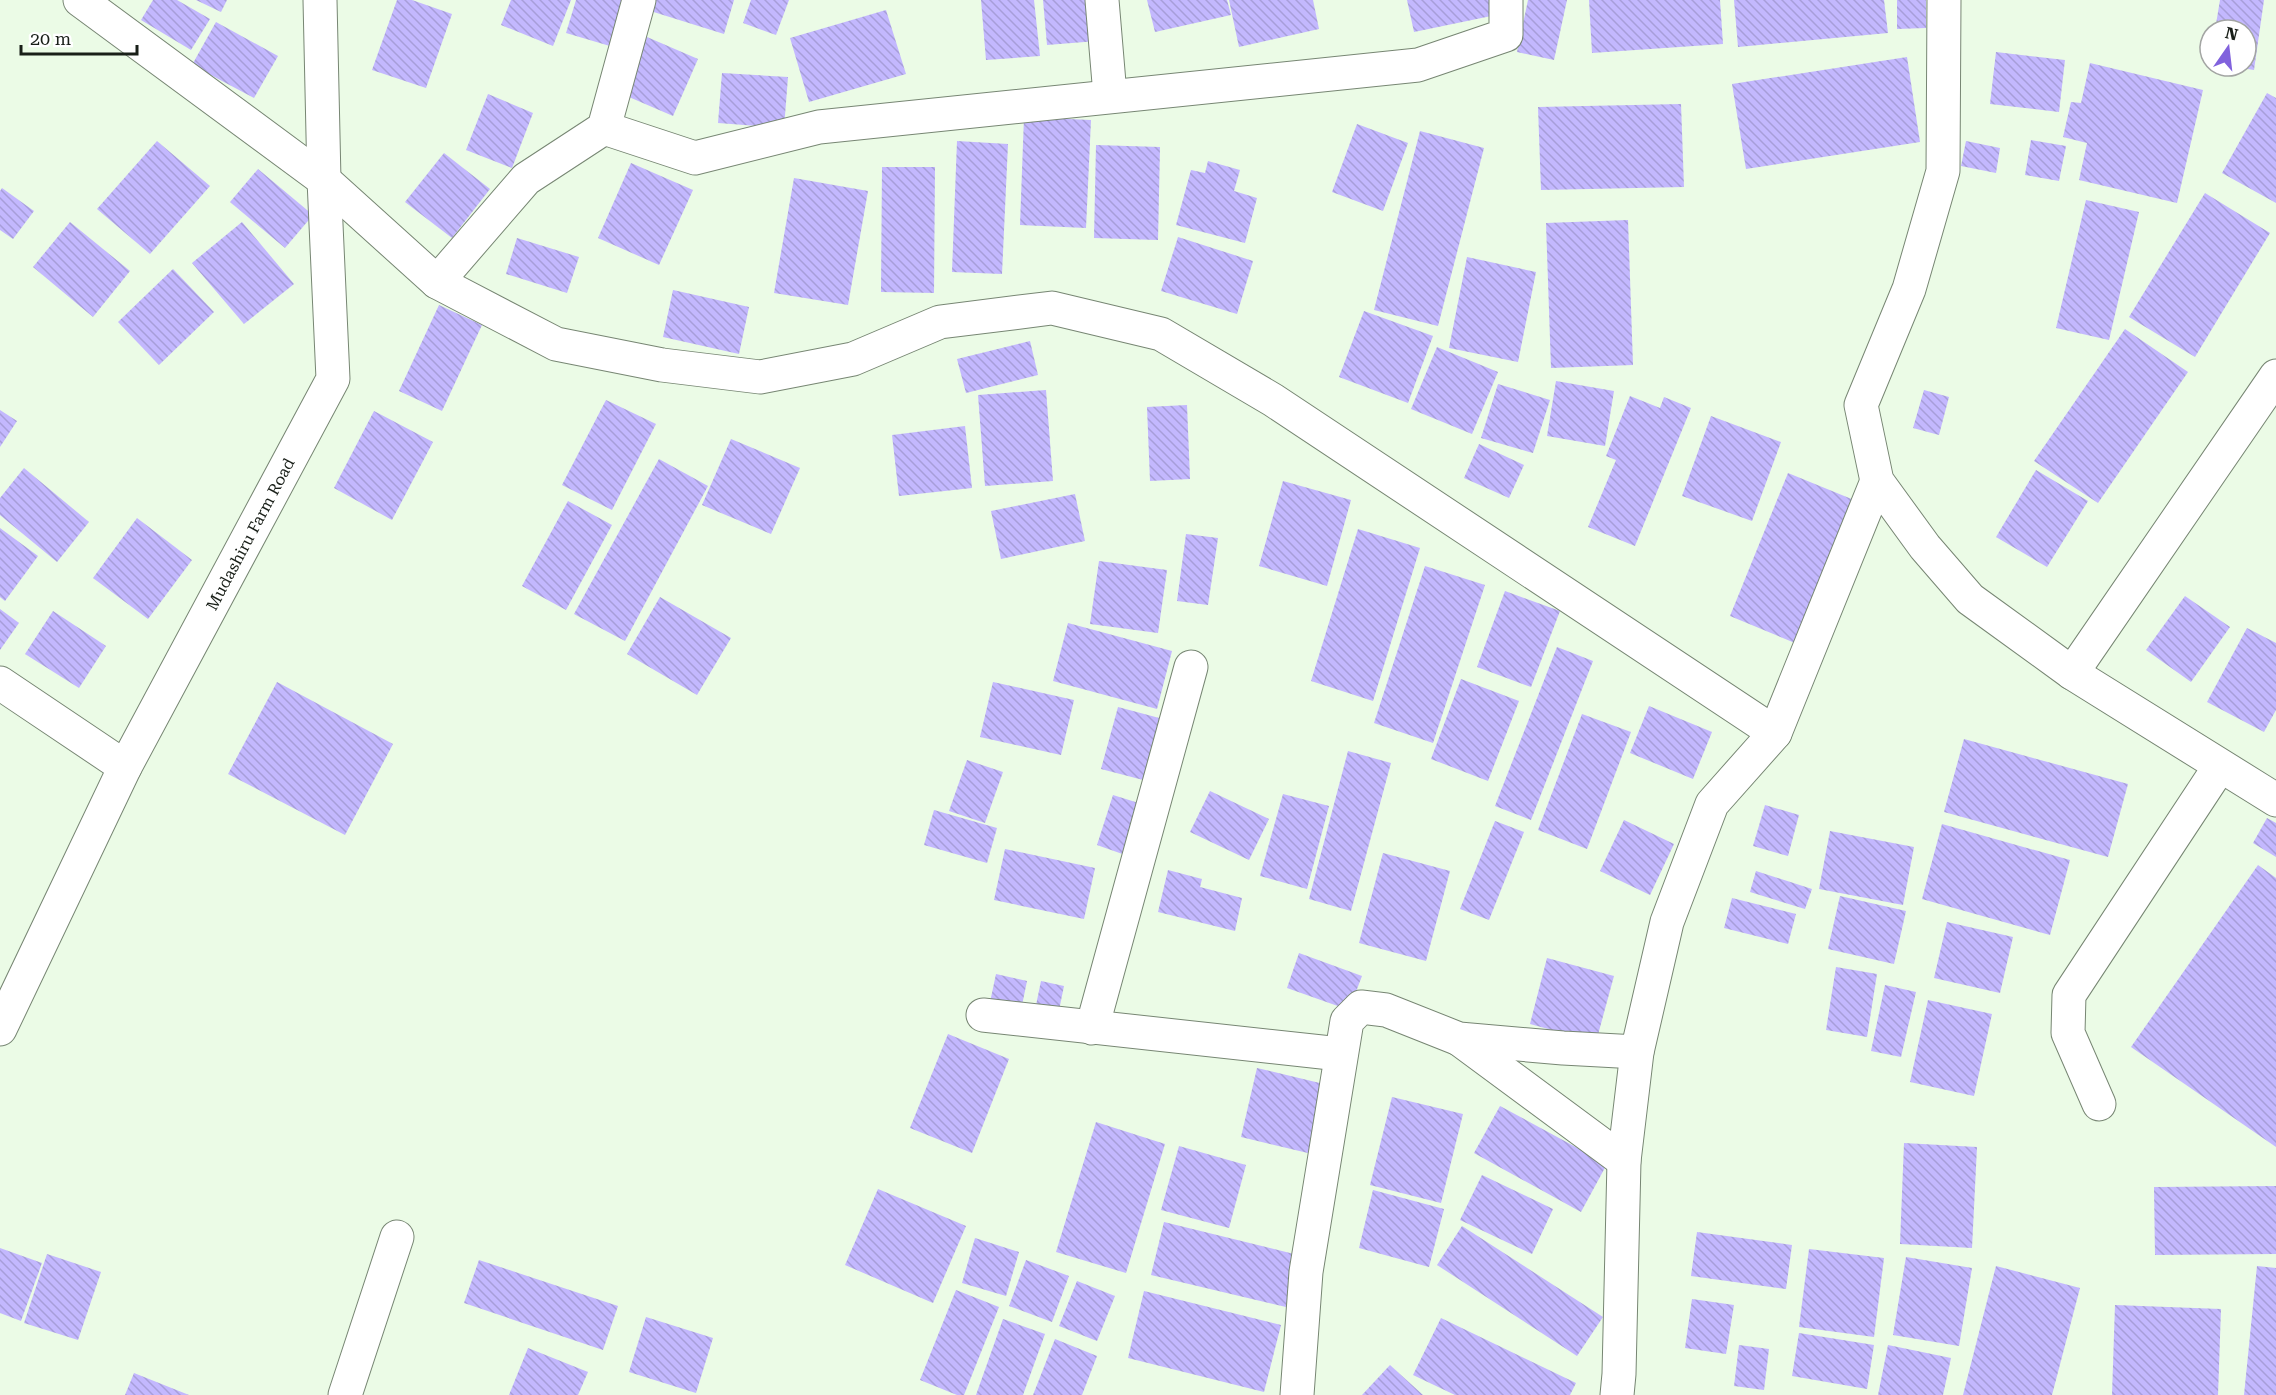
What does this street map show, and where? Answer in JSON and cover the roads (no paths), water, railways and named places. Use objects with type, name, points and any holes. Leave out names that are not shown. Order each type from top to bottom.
[{"type":"street","points":[[80,0],[324,180],[437,282],[556,344],[662,365],[760,377],[853,359],[940,321],[1052,308],[1161,334],[1272,400],[1775,733]]},
{"type":"street","name":"Mudashiru Farm Road","points":[[0,1029],[125,767],[333,379],[324,180],[320,0]]},
{"type":"street","points":[[437,282],[526,179],[604,128],[639,0]]},
{"type":"street","points":[[1102,0],[1110,95]]},
{"type":"street","points":[[604,128],[695,158],[819,127],[1418,64],[1506,35],[1506,0]]},
{"type":"street","points":[[1944,0],[1943,171],[1909,289],[1860,405],[1876,481],[1925,547],[1970,599],[2072,673],[2276,800]]},
{"type":"street","points":[[2072,673],[2276,376]]},
{"type":"street","points":[[1617,1395],[1624,1161],[1637,1052],[1667,922],[1712,804],[1775,733],[1876,481]]},
{"type":"street","points":[[1092,1028],[1191,667]]},
{"type":"street","points":[[0,683],[125,767]]},
{"type":"street","points":[[2099,1104],[2068,1034],[2069,995],[2220,766]]},
{"type":"street","points":[[1297,1395],[1306,1272],[1340,1054],[1347,1021],[1361,1007],[1386,1010],[1459,1039],[1624,1161]]},
{"type":"street","points":[[983,1015],[1340,1054]]},
{"type":"street","points":[[1459,1039],[1637,1052]]},
{"type":"street","points":[[345,1395],[397,1237]]}]
